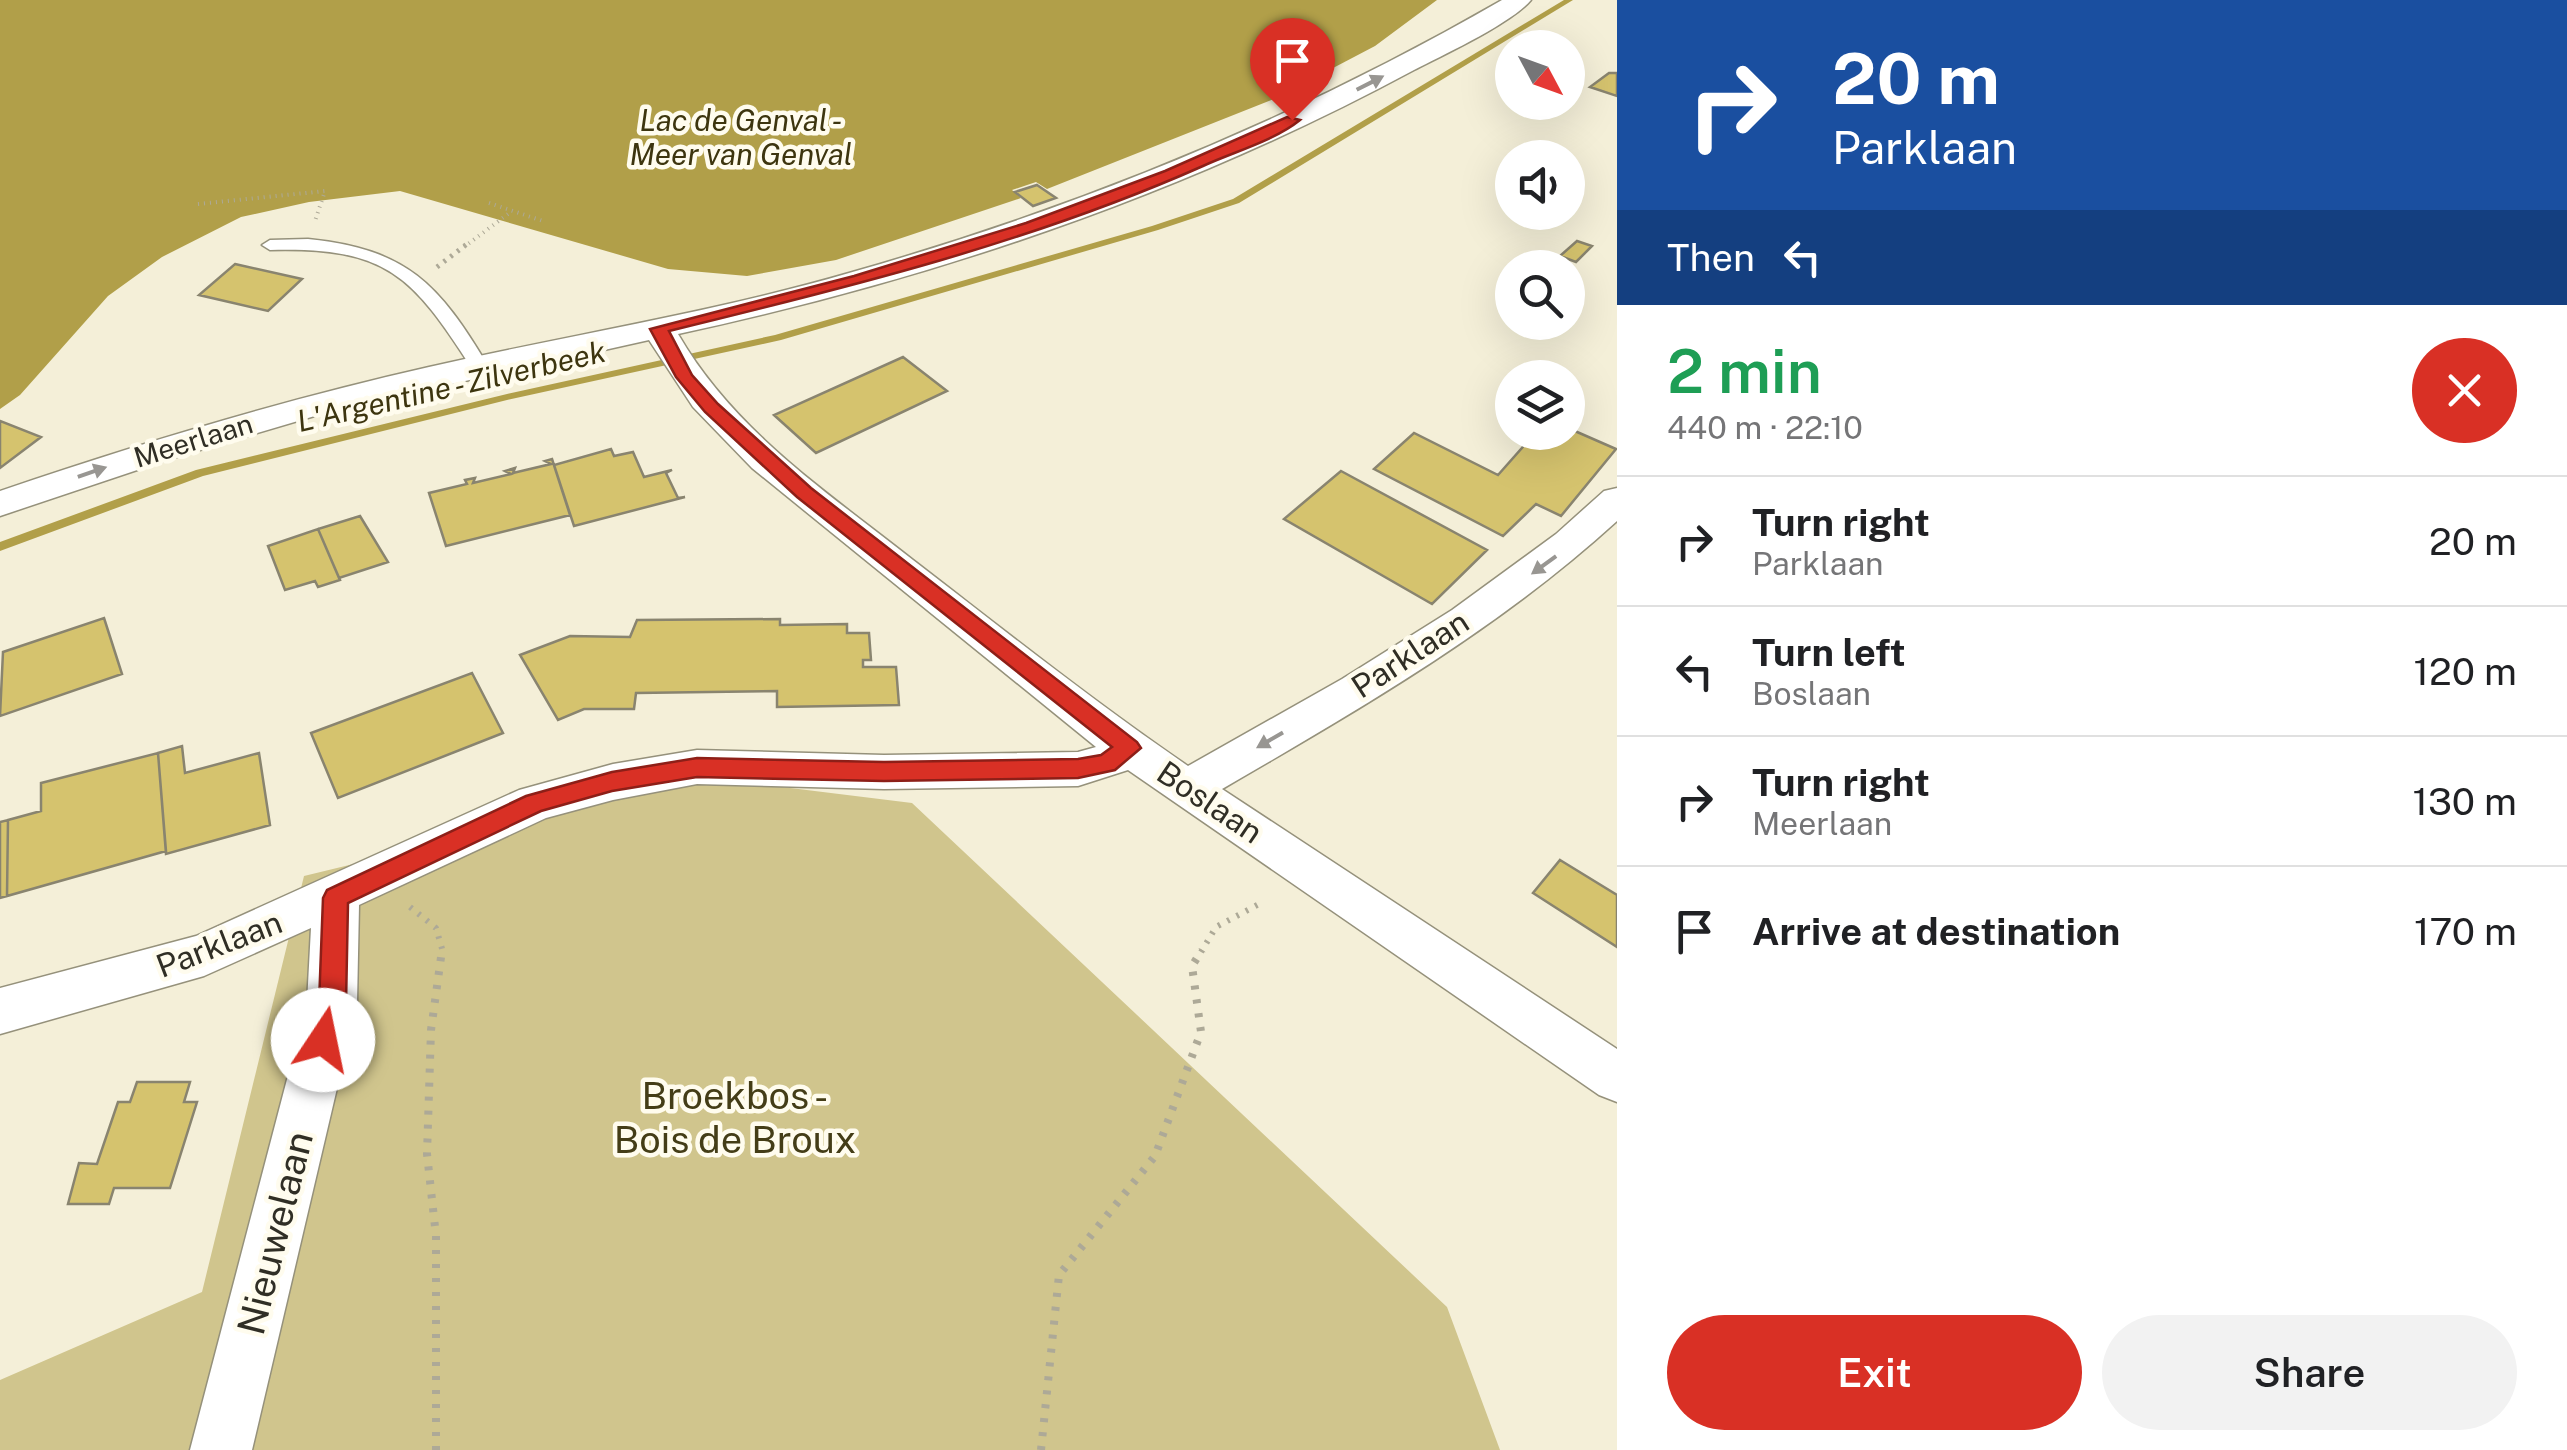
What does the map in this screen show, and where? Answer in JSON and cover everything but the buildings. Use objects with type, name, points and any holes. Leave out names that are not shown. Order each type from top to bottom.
[{"type":"street","name":"Meerlaan","points":[[0,504],[270,417],[479,366],[671,352],[860,280],[1031,227],[1170,174],[1323,107],[1464,34],[1519,0]]},
{"type":"street","name":"Boslaan","points":[[671,352],[712,408],[804,492],[1129,748],[1617,1078]]},
{"type":"street","name":"Parklaan","points":[[1189,787],[1370,682],[1476,611],[1573,543],[1617,500]]},
{"type":"street","name":"Parklaan","points":[[0,1010],[204,955],[336,908],[535,803],[612,782],[697,767],[884,772],[1078,769],[1106,763],[1129,748]]},
{"type":"street","name":"Nieuwelaan","points":[[220,1450],[332,1004],[336,908]]},
{"type":"lane","points":[[270,245],[345,245],[394,263],[460,331],[479,366]]},
{"type":"path","points":[[198,204],[324,191],[322,205]]},
{"type":"path","points":[[488,203],[542,221]]},
{"type":"path","points":[[412,278],[437,266],[512,211]]},
{"type":"path","points":[[336,908],[394,903],[418,910],[436,928],[444,956],[431,1030],[427,1154],[436,1236],[436,1450]]},
{"type":"path","points":[[1042,1450],[1058,1275],[1155,1156],[1201,1032],[1192,966],[1216,926],[1261,903]]},
{"type":"green space","name":"Broekbos - Bois de Broux","points":[[708,778],[912,803],[1447,1307],[1500,1450],[0,1450],[0,1380],[202,1292],[304,876]]},
{"type":"water","name":"Lac de Genval - Meer van Genval","points":[[0,0],[1437,0],[1375,46],[1274,99],[1047,189],[1036,182],[1012,190],[1021,198],[836,260],[747,276],[668,269],[400,191],[309,202],[241,217],[162,257],[108,296],[20,395],[0,409]]},
{"type":"waterway","name":"L'Argentine - Zilverbeek","points":[[0,547],[200,473],[507,397],[777,338],[1236,201],[1569,0]]},
{"type":"route","points":[[323,1040],[332,1004],[336,898],[535,803],[612,782],[697,767],[884,772],[1078,769],[1106,763],[1129,748],[804,492],[712,408],[685,377],[659,329],[860,280],[1031,227],[1170,174],[1292,120]]}]
